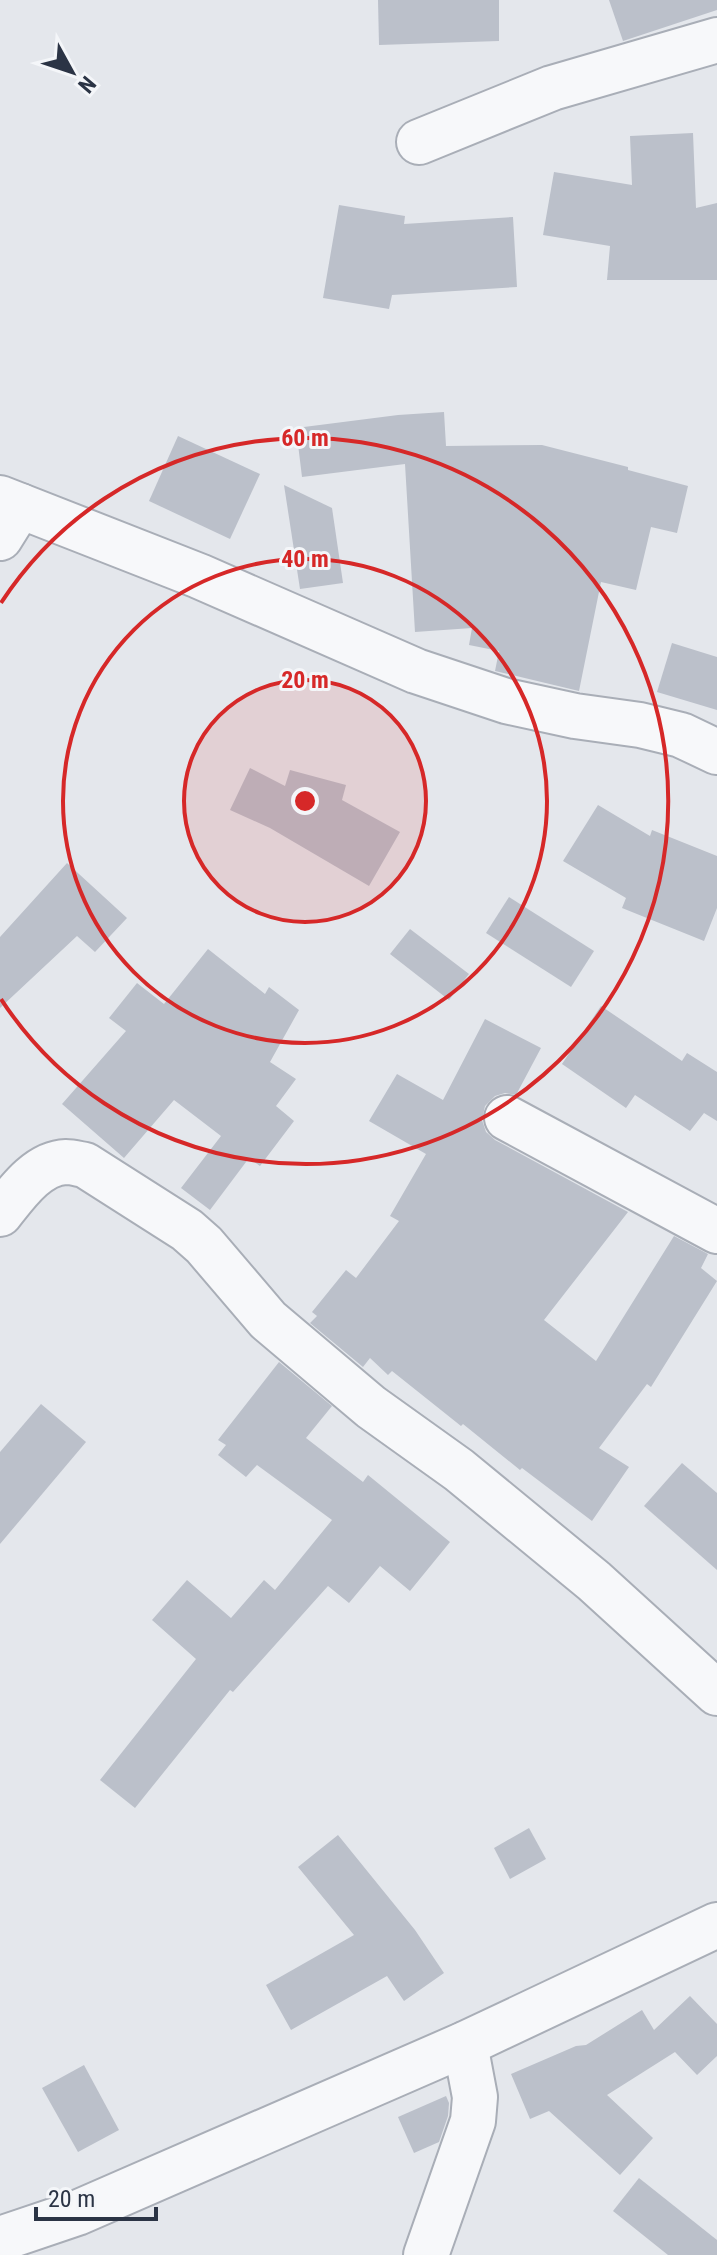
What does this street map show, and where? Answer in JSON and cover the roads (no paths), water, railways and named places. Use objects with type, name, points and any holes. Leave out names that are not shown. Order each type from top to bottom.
[{"type":"street","points":[[419,142],[552,88],[717,40]]},
{"type":"street","points":[[7,514],[199,576],[416,671],[506,701],[681,735],[717,752]]},
{"type":"street","points":[[507,1118],[717,1231]]},
{"type":"street","points":[[0,1214],[38,1172],[66,1162],[85,1165],[187,1230],[204,1245],[268,1320],[371,1407],[459,1470],[594,1581],[717,1693]]},
{"type":"street","points":[[0,2239],[77,2213],[465,2044],[717,1925]]},
{"type":"street","points":[[426,2255],[473,2121],[475,2097],[465,2044]]}]
